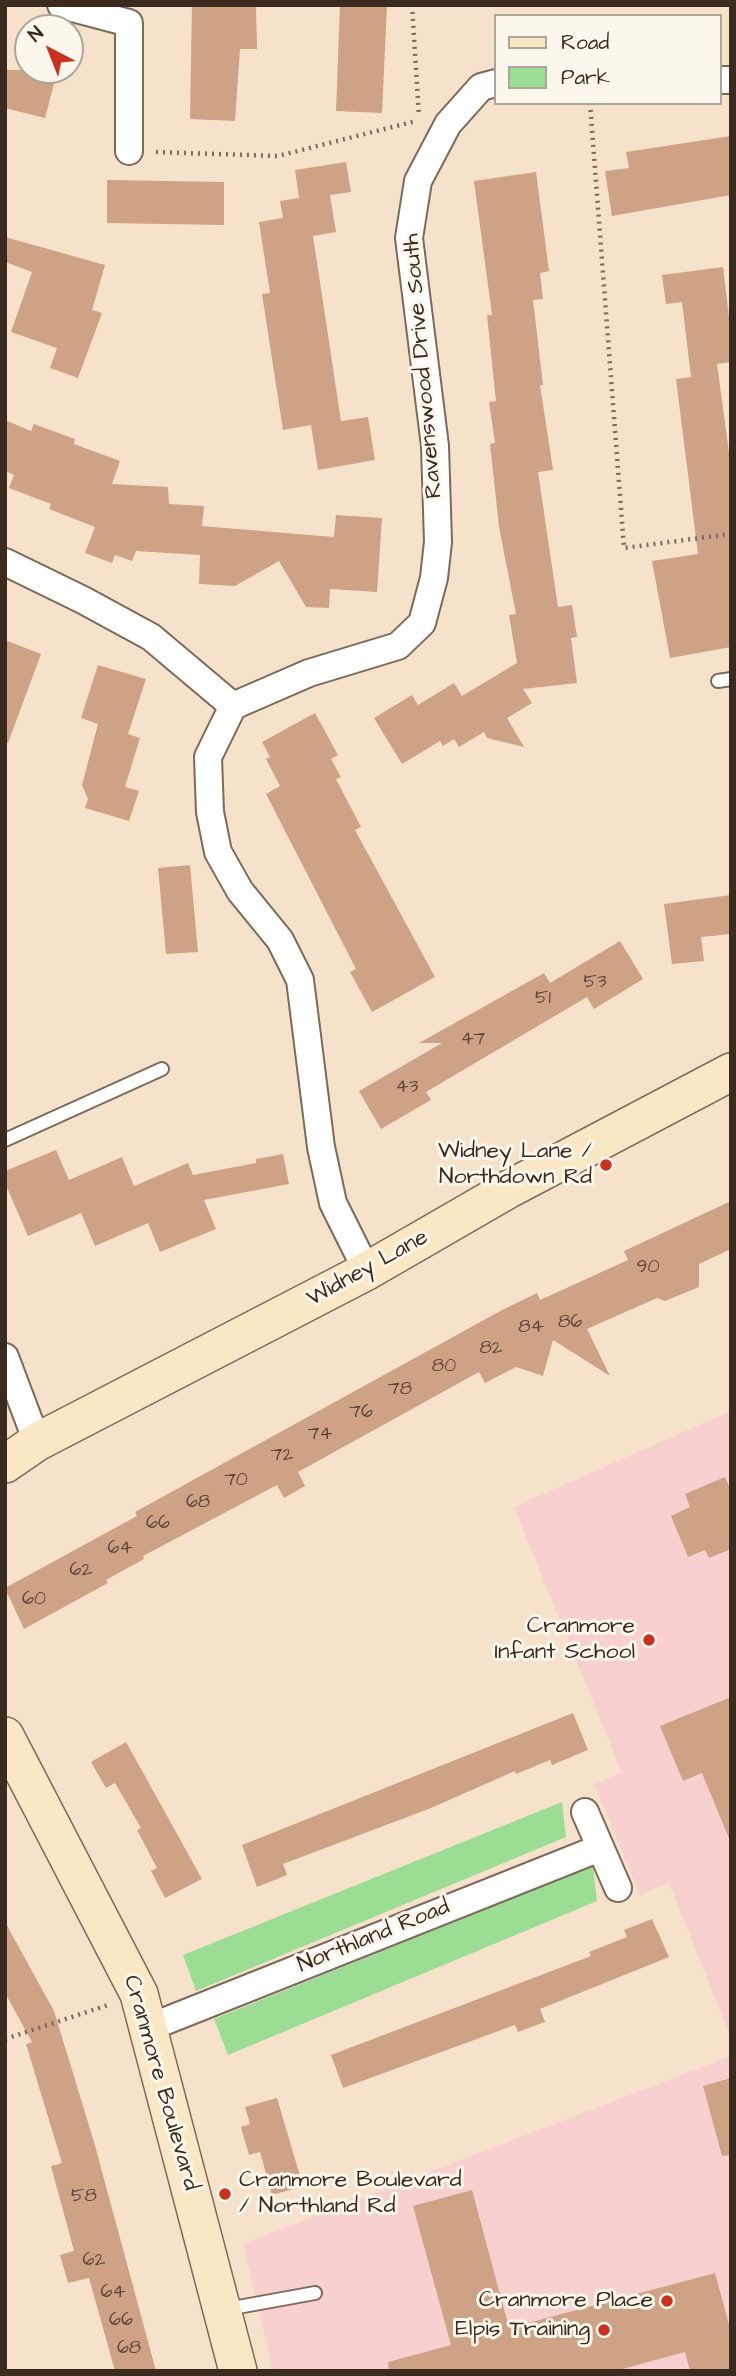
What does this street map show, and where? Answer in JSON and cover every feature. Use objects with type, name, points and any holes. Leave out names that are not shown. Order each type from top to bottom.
[{"type":"street","points":[[61,5],[129,23],[129,151]]},
{"type":"street","name":"Ravenswood Drive South","points":[[233,706],[309,673],[398,646],[422,623],[434,578],[438,542],[436,460],[409,238],[418,181],[448,124],[489,85]]},
{"type":"street","points":[[5,562],[83,600],[151,638],[233,706],[208,757],[210,812],[218,852],[240,891],[280,940],[300,980],[333,1203],[367,1271]]},
{"type":"street","name":"Widney Lane","points":[[5,1464],[37,1442],[367,1271],[509,1189],[731,1072]]},
{"type":"street","points":[[5,1357],[37,1442]]},
{"type":"street","name":"Cranmore Boulevard","points":[[5,1736],[143,2011],[238,2371]]},
{"type":"street","points":[[585,1812],[618,1888]]},
{"type":"street","name":"Northland Road","points":[[143,2011],[600,1848]]},
{"type":"lane","points":[[5,1140],[162,1069]]},
{"type":"lane","points":[[223,2310],[315,2293]]},
{"type":"path","points":[[412,5],[419,121]]},
{"type":"path","points":[[590,105],[624,548],[731,534]]},
{"type":"path","points":[[129,151],[278,156],[419,121],[448,124]]},
{"type":"path","points":[[5,2039],[143,2011]]},
{"type":"shaded area","name":"Cranmore Infant School","points":[[731,1411],[731,2038],[669,1883],[640,1895],[594,1784],[622,1773],[514,1507]]},
{"type":"shaded area","points":[[731,2056],[731,2371],[273,2371],[243,2244]]},
{"type":"green space","points":[[562,1802],[566,1837],[196,1991],[183,1955]]},
{"type":"green space","points":[[593,1866],[597,1901],[228,2055],[214,2019]]},
{"type":"building","points":[[192,5],[256,5],[257,49],[240,49],[235,121],[190,119]]},
{"type":"building","points":[[340,5],[387,5],[382,113],[336,111]]},
{"type":"building","points":[[5,70],[14,70],[14,84],[54,84],[45,118],[5,108]]},
{"type":"building","points":[[731,136],[731,195],[612,216],[605,171],[629,168],[626,152]]},
{"type":"building","points":[[346,162],[351,192],[330,195],[336,232],[313,236],[341,421],[368,417],[375,460],[318,470],[311,425],[283,430],[262,294],[270,293],[259,222],[283,218],[280,201],[299,198],[295,170]]},
{"type":"building","points":[[536,172],[549,271],[540,273],[543,299],[533,300],[543,385],[540,385],[553,470],[538,472],[558,607],[572,605],[577,637],[571,638],[577,683],[523,689],[532,703],[507,718],[524,747],[487,738],[484,732],[459,747],[454,739],[443,746],[440,741],[402,764],[374,718],[412,695],[418,705],[454,683],[462,696],[517,663],[509,615],[516,614],[499,527],[490,444],[495,443],[489,402],[496,401],[487,315],[492,315],[474,181]]},
{"type":"building","points":[[107,180],[224,182],[224,225],[107,223]]},
{"type":"building","points":[[5,237],[105,265],[92,310],[102,313],[78,378],[50,368],[57,348],[11,332],[32,272],[5,262]]},
{"type":"building","points":[[723,267],[731,333],[731,362],[717,364],[731,467],[731,647],[670,658],[652,561],[698,554],[676,379],[691,377],[682,302],[666,304],[662,275]]},
{"type":"building","points":[[5,420],[31,431],[34,424],[75,439],[74,444],[120,461],[112,484],[168,487],[169,504],[204,506],[202,526],[334,537],[336,515],[382,518],[377,592],[330,589],[329,608],[306,607],[279,561],[235,586],[199,584],[200,555],[136,551],[132,561],[115,555],[112,563],[85,553],[95,527],[49,509],[51,504],[9,488],[14,475],[5,471]]},
{"type":"building","points":[[5,640],[41,654],[8,743],[5,742]]},
{"type":"building","points":[[98,665],[146,679],[128,734],[140,738],[125,787],[139,791],[129,821],[85,808],[88,799],[82,785],[98,724],[81,718]]},
{"type":"building","points":[[315,713],[338,755],[331,759],[341,777],[336,779],[361,827],[355,830],[435,977],[372,1012],[350,972],[356,969],[266,794],[280,786],[266,759],[270,757],[262,742]]},
{"type":"building","points":[[190,865],[198,952],[166,954],[158,868]]},
{"type":"building","points":[[731,895],[731,934],[701,937],[704,961],[672,964],[664,904]]},
{"type":"building","points":[[620,941],[643,979],[594,1009],[587,997],[426,1092],[431,1100],[381,1129],[359,1091],[442,1043],[419,1043],[544,973],[550,983]]},
{"type":"building","points":[[56,1150],[69,1180],[122,1157],[134,1186],[188,1163],[193,1175],[256,1163],[256,1159],[283,1154],[289,1184],[204,1200],[216,1229],[160,1252],[148,1223],[95,1246],[81,1213],[28,1236],[5,1183],[5,1171]]},
{"type":"building","points":[[731,1201],[731,1249],[699,1264],[699,1287],[665,1301],[657,1298],[587,1329],[610,1376],[553,1340],[543,1376],[516,1367],[485,1383],[479,1372],[298,1472],[305,1486],[284,1498],[277,1485],[143,1556],[144,1559],[106,1580],[108,1583],[24,1629],[5,1588],[137,1516],[135,1512],[502,1310],[537,1293],[540,1300],[628,1260],[624,1251]]},
{"type":"building","points":[[725,1477],[731,1491],[731,1549],[709,1558],[705,1550],[688,1557],[671,1516],[690,1507],[685,1494]]},
{"type":"building","points":[[731,1697],[730,1841],[702,1773],[683,1781],[660,1726]]},
{"type":"building","points":[[573,1713],[588,1750],[552,1765],[550,1760],[516,1774],[515,1771],[431,1808],[283,1864],[287,1875],[257,1887],[242,1845]]},
{"type":"building","points":[[126,1742],[202,1879],[165,1898],[151,1871],[157,1868],[137,1830],[141,1828],[115,1783],[106,1788],[91,1762]]},
{"type":"building","points":[[652,1919],[669,1957],[540,2009],[545,2022],[518,2032],[515,2025],[343,2088],[331,2055],[591,1956],[589,1952],[627,1937],[624,1930]]},
{"type":"building","points":[[5,1922],[54,2011],[94,2142],[156,2371],[115,2371],[89,2278],[68,2283],[60,2255],[74,2251],[51,2166],[62,2163],[26,2044],[32,2042],[5,1993]]},
{"type":"building","points":[[731,2078],[731,2155],[722,2156],[703,2086]]},
{"type":"building","points":[[277,2098],[303,2186],[272,2195],[260,2152],[249,2155],[241,2127],[250,2124],[245,2107]]},
{"type":"building","name":"Cranmore Place","points":[[472,2190],[509,2328],[715,2273],[731,2332],[731,2371],[690,2371],[685,2352],[615,2371],[389,2371],[388,2362],[451,2345],[413,2206]]},
{"type":"place","name":"Widney Lane / Northdown Rd","points":[[606,1165]]},
{"type":"place","name":"Cranmore Infant School","points":[[649,1640]]},
{"type":"place","name":"Cranmore Boulevard / Northland Rd","points":[[225,2194]]},
{"type":"place","name":"Cranmore Place","points":[[667,2301]]},
{"type":"place","name":"Elpis Training","points":[[604,2330]]}]
